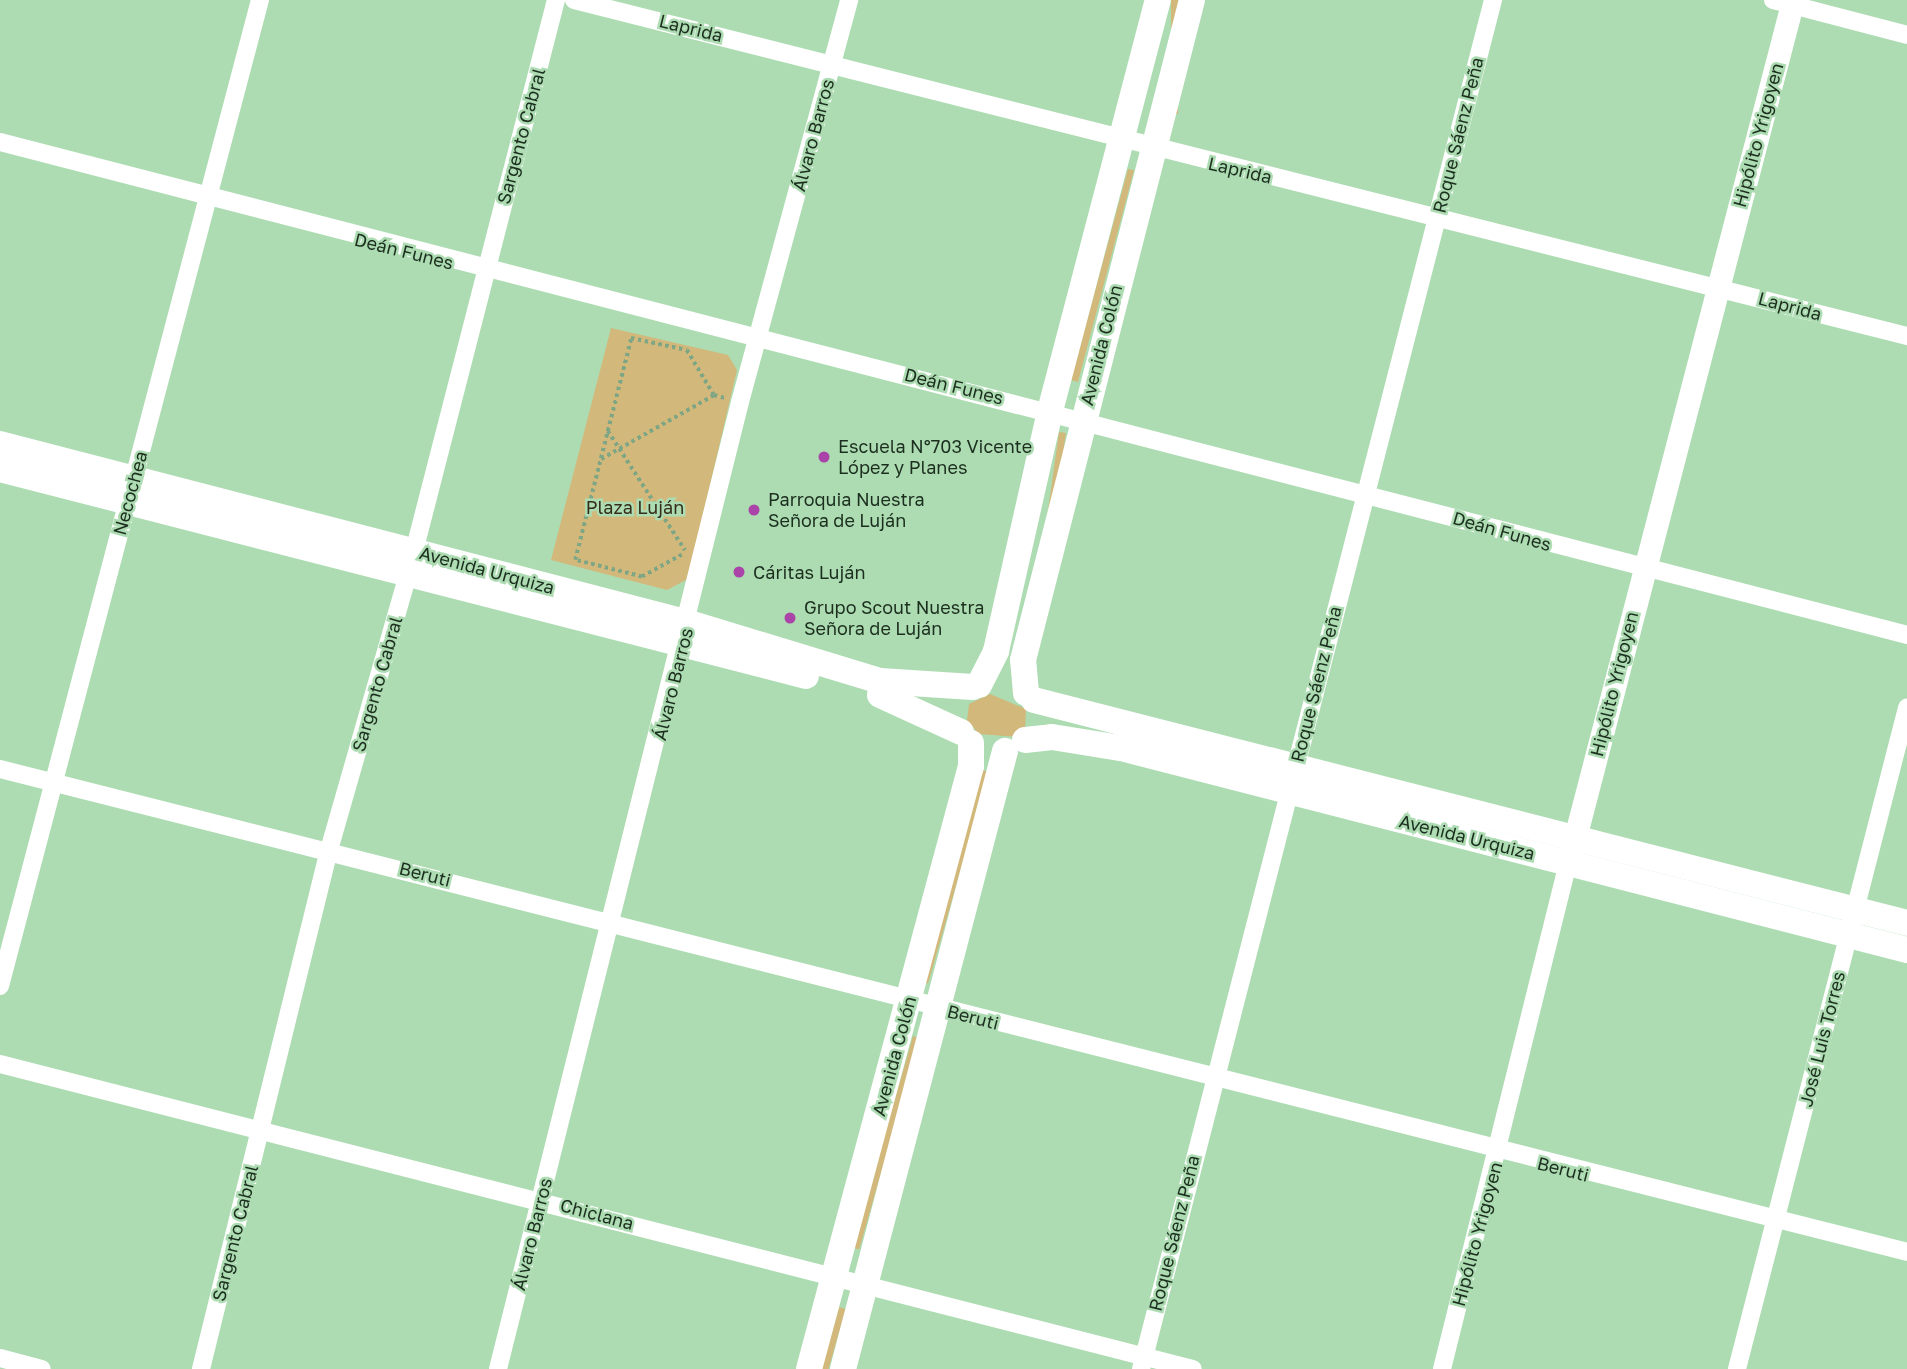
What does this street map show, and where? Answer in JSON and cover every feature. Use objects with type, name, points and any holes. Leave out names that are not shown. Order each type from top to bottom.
[{"type":"main road","name":"Avenida Colón","points":[[976,686],[996,651],[1050,411],[1119,137],[1158,0]]},
{"type":"main road","name":"Avenida Colón","points":[[1030,696],[1023,660],[1149,148],[1192,0]]},
{"type":"main road","name":"Avenida Urquiza","points":[[0,444],[131,489],[686,634],[880,681],[976,686]]},
{"type":"main road","name":"Avenida Urquiza","points":[[0,469],[131,489]]},
{"type":"main road","name":"Avenida Urquiza","points":[[686,634],[899,699],[966,737]]},
{"type":"main road","points":[[976,686],[1030,696],[1040,722],[1015,745],[966,737],[958,706],[976,686]]},
{"type":"main road","name":"Avenida Urquiza","points":[[1030,696],[1296,766],[1571,853]]},
{"type":"main road","name":"Avenida Colón","points":[[809,1369],[971,766],[966,737]]},
{"type":"main road","name":"Avenida Colón","points":[[843,1369],[864,1283],[1015,745]]},
{"type":"main road","name":"Avenida Urquiza","points":[[1015,745],[1121,748],[1290,792],[1571,853],[1852,923],[1907,950]]},
{"type":"main road","name":"Avenida Urquiza","points":[[1852,923],[1907,923]]},
{"type":"street","name":"Necochea","points":[[0,986],[51,783],[260,0]]},
{"type":"street","name":"Sargento Cabral","points":[[201,1369],[329,850],[410,563],[556,0]]},
{"type":"street","name":"Laprida","points":[[574,0],[833,63],[1119,137],[1149,148],[1437,216],[1907,336]]},
{"type":"street","name":"Álvaro Barros","points":[[498,1369],[686,634],[740,401],[849,0]]},
{"type":"street","name":"Roque Sáenz Peña","points":[[1142,1363],[1212,1079],[1290,792],[1363,492],[1493,0]]},
{"type":"street","points":[[1786,2],[1907,34]]},
{"type":"street","name":"Hipólito Yrigoyen","points":[[1442,1369],[1499,1153],[1642,570],[1718,287],[1786,2]]},
{"type":"street","name":"Deán Funes","points":[[0,142],[208,201],[486,272],[758,336],[1363,492],[1642,570],[1907,635]]},
{"type":"street","name":"José Luis Torres","points":[[1737,1369],[1907,708]]},
{"type":"street","name":"Beruti","points":[[0,769],[614,922],[1499,1153],[1907,1252]]},
{"type":"street","name":"Chiclana","points":[[0,1063],[259,1132],[541,1199],[834,1275],[1142,1363],[1194,1369]]},
{"type":"street","points":[[0,1358],[41,1369]]},
{"type":"path","points":[[686,552],[642,577],[575,560],[631,338],[687,350],[714,395]]},
{"type":"path","points":[[601,458],[714,395],[740,401]]},
{"type":"path","points":[[608,431],[686,552],[704,557]]},
{"type":"green space","points":[[1171,0],[1178,0],[1178,114],[1171,114]]},
{"type":"green space","points":[[1128,169],[1134,170],[1078,382],[1071,380]]},
{"type":"green space","name":"Plaza Luján","points":[[611,328],[728,355],[737,370],[688,579],[667,590],[551,560]]},
{"type":"green space","points":[[1059,432],[1066,433],[1036,649],[1029,648]]},
{"type":"green space","points":[[990,694],[1026,709],[1025,732],[1018,737],[979,734],[967,720],[969,704]]},
{"type":"green space","points":[[982,770],[989,772],[928,983],[921,981]]},
{"type":"green space","points":[[913,1036],[920,1038],[859,1249],[852,1247]]},
{"type":"green space","points":[[839,1307],[846,1309],[829,1369],[821,1369]]},
{"type":"place","name":"Escuela N°703 Vicente López y Planes","points":[[824,457]]},
{"type":"place","name":"Parroquia Nuestra Señora de Luján","points":[[754,510]]},
{"type":"place","name":"Cáritas Luján","points":[[739,572]]},
{"type":"place","name":"Grupo Scout Nuestra Señora de Luján","points":[[790,618]]}]
